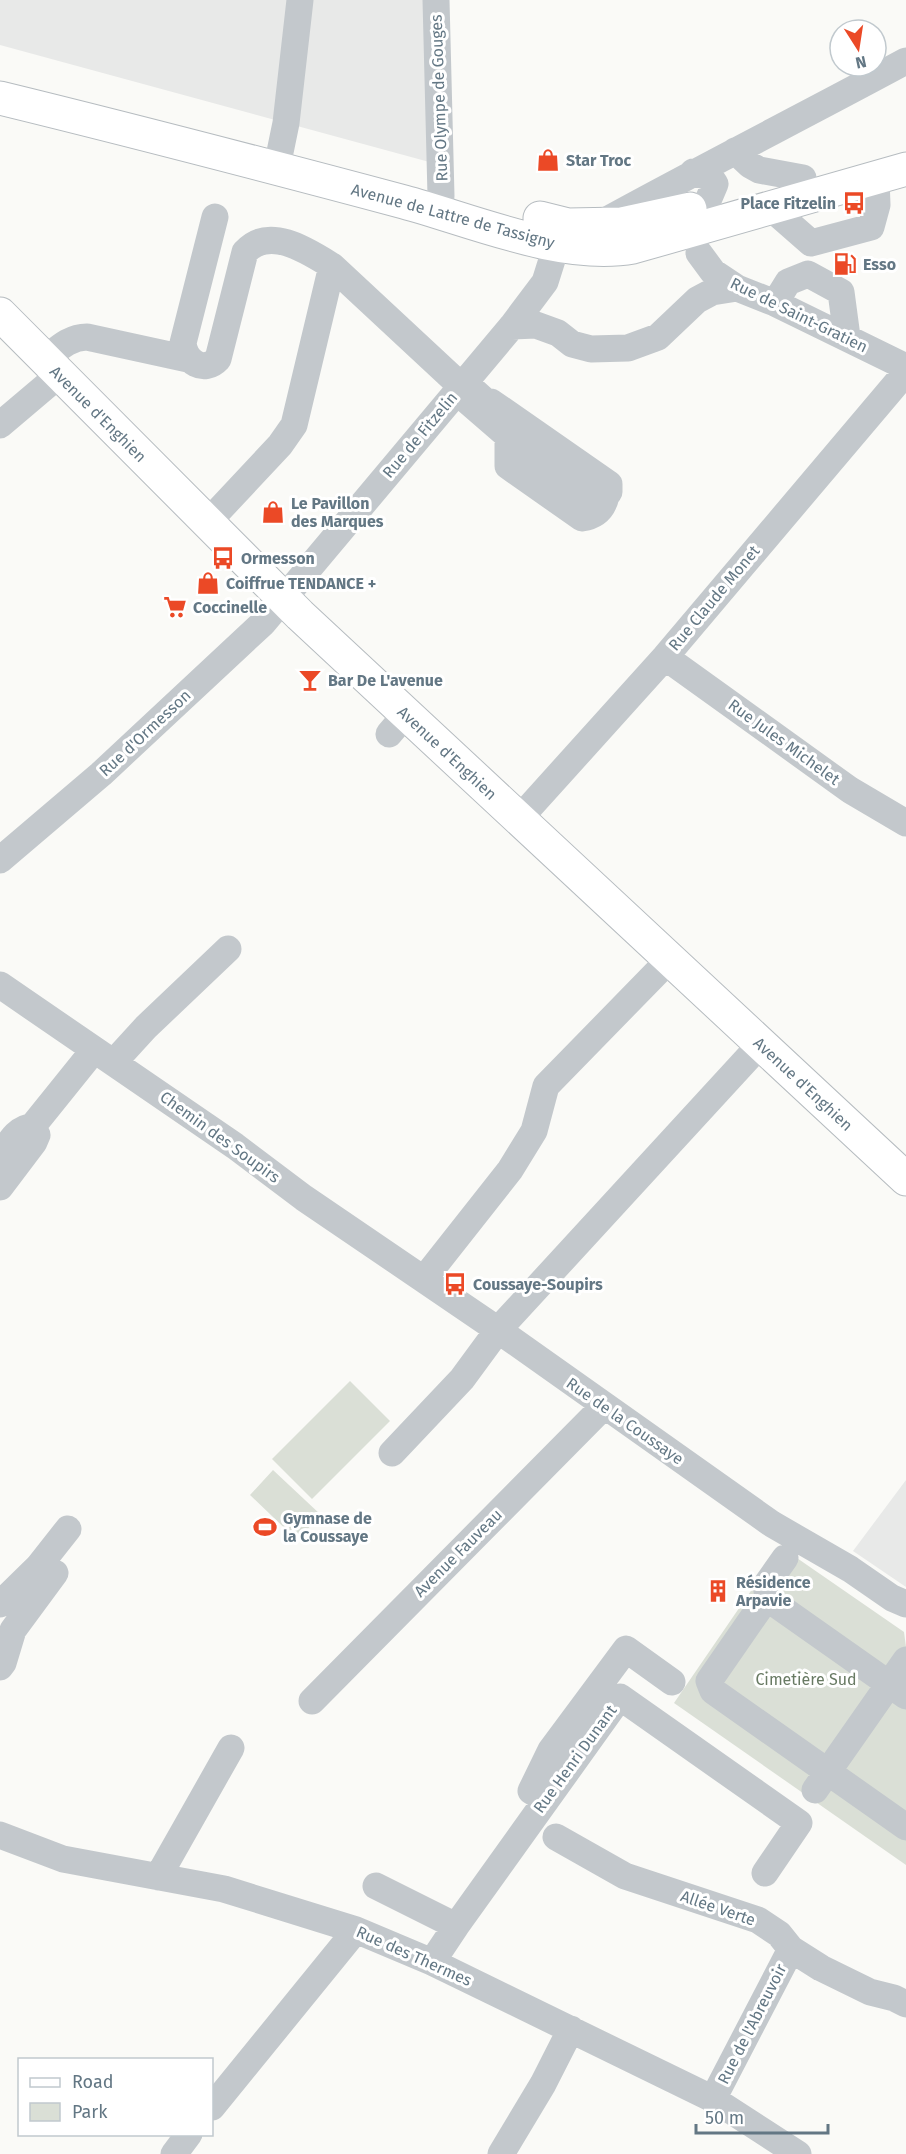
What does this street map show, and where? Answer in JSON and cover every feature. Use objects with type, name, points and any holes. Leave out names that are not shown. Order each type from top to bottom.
[{"type":"main road","name":"Avenue de Lattre de Tassigny","points":[[0,79],[90,108],[279,157],[568,225],[638,222],[695,225],[771,208],[891,173]]},
{"type":"main road","name":"Avenue de Lattre de Tassigny","points":[[0,98],[405,202],[507,233],[557,244],[615,250],[633,247],[695,225],[803,178],[906,152]]},
{"type":"main road","name":"Avenue d'Enghien","points":[[0,314],[283,599],[398,724],[518,820],[906,1179]]},
{"type":"street","points":[[279,157],[286,123],[300,0]]},
{"type":"street","name":"Rue Olympe de Gouges","points":[[436,0],[441,196]]},
{"type":"street","points":[[599,225],[693,172],[906,62]]},
{"type":"street","points":[[735,151],[759,170],[803,178]]},
{"type":"street","points":[[693,172],[714,181],[695,225],[697,300]]},
{"type":"street","points":[[771,208],[811,243],[871,227],[877,205],[891,173]]},
{"type":"street","points":[[188,359],[183,343],[215,217]]},
{"type":"street","name":"Rue de Saint-Gratien","points":[[695,225],[712,272],[737,288],[775,303],[906,367]]},
{"type":"street","points":[[0,425],[52,368],[70,339],[87,337],[188,359],[194,364],[206,366],[213,364],[218,359],[245,252],[251,246],[269,240],[280,240],[332,266],[482,405]]},
{"type":"street","name":"Rue de Fitzelin","points":[[283,599],[512,326],[545,282],[557,244]]},
{"type":"street","points":[[207,523],[279,445],[294,425],[332,266]]},
{"type":"street","points":[[775,303],[788,282],[808,274],[841,292],[847,337]]},
{"type":"street","name":"Rue de Fitzelin","points":[[545,282],[558,333]]},
{"type":"street","points":[[512,326],[536,325],[558,333],[572,344],[591,349],[628,348],[658,337],[697,300],[712,292],[737,288]]},
{"type":"street","name":"Rue Claude Monet","points":[[518,820],[665,657],[906,372]]},
{"type":"street","points":[[491,402],[609,484],[609,492],[606,496],[595,498],[508,436],[479,412],[482,405],[491,402]]},
{"type":"street","name":"Rue d'Ormesson","points":[[0,860],[101,774],[263,623],[283,599]]},
{"type":"street","name":"Rue Jules Michelet","points":[[665,657],[850,790],[906,823]]},
{"type":"street","points":[[0,1156],[17,1133],[27,1127],[32,1127],[104,1056],[146,1027],[228,949]]},
{"type":"street","points":[[432,1284],[534,1131],[546,1086],[669,959]]},
{"type":"street","name":"Chemin des Soupirs","points":[[0,985],[236,1146],[304,1198],[432,1284]]},
{"type":"street","points":[[392,1453],[462,1379],[498,1330],[760,1045]]},
{"type":"street","points":[[0,1187],[34,1142],[37,1136],[32,1127]]},
{"type":"street","name":"Rue de la Coussaye","points":[[432,1284],[772,1524],[813,1547],[892,1598],[906,1604]]},
{"type":"street","name":"Avenue Fauveau","points":[[312,1701],[604,1406]]},
{"type":"street","points":[[0,1604],[38,1567],[68,1529]]},
{"type":"street","name":"Rue de la Coussaye","points":[[813,1547],[862,1594],[906,1619]]},
{"type":"street","points":[[769,1602],[766,1585],[785,1558]]},
{"type":"street","points":[[0,1667],[13,1630],[55,1573]]},
{"type":"street","points":[[898,1690],[774,1603],[769,1602],[761,1606],[711,1677],[710,1686],[713,1691],[821,1781],[906,1827]]},
{"type":"street","points":[[546,1800],[531,1791],[551,1750],[626,1649],[672,1682]]},
{"type":"street","points":[[821,1781],[898,1690],[906,1660]]},
{"type":"street","name":"Rue Henri Dunant","points":[[432,1962],[620,1697],[800,1823],[765,1873]]},
{"type":"street","points":[[158,1877],[231,1748]]},
{"type":"street","name":"Rue des Thermes","points":[[0,1835],[63,1859],[224,1889],[356,1930],[432,1962],[713,2099],[798,2154]]},
{"type":"street","name":"Allée Verte","points":[[556,1837],[625,1876],[758,1920],[779,1935],[791,1949],[821,1968],[870,1992],[894,1998],[906,2004]]},
{"type":"street","points":[[376,1886],[456,1926]]},
{"type":"street","points":[[213,2106],[356,1930]]},
{"type":"street","name":"Rue de l'Abreuvoir","points":[[713,2099],[791,1949]]},
{"type":"street","points":[[501,2154],[543,2084],[571,2028]]},
{"type":"street","points":[[174,2154],[188,2136]]},
{"type":"shaded area","points":[[0,0],[440,0],[444,166],[0,45]]},
{"type":"shaded area","points":[[906,1480],[906,1587],[853,1551]]},
{"type":"green space","points":[[350,1381],[390,1421],[312,1499],[272,1459]]},
{"type":"green space","points":[[273,1470],[321,1515],[297,1540],[250,1495]]},
{"type":"green space","name":"Cimetière Sud","points":[[781,1547],[904,1632],[906,1647],[906,1865],[674,1703]]},
{"type":"place","name":"Star Troc","points":[[548,160]]},
{"type":"place","name":"Place Fitzelin","points":[[854,203]]},
{"type":"place","name":"Esso","points":[[845,264]]},
{"type":"place","name":"Le Pavillon des Marques","points":[[273,512]]},
{"type":"place","name":"Ormesson","points":[[223,558]]},
{"type":"place","name":"Coiffrue TENDANCE +","points":[[208,583]]},
{"type":"place","name":"Coccinelle","points":[[175,607]]},
{"type":"place","name":"Bar De L'avenue","points":[[310,680]]},
{"type":"place","name":"Coussaye-Soupirs","points":[[455,1284]]},
{"type":"place","name":"Gymnase de la Coussaye","points":[[265,1527]]},
{"type":"place","name":"Résidence Arpavie","points":[[718,1591]]}]
